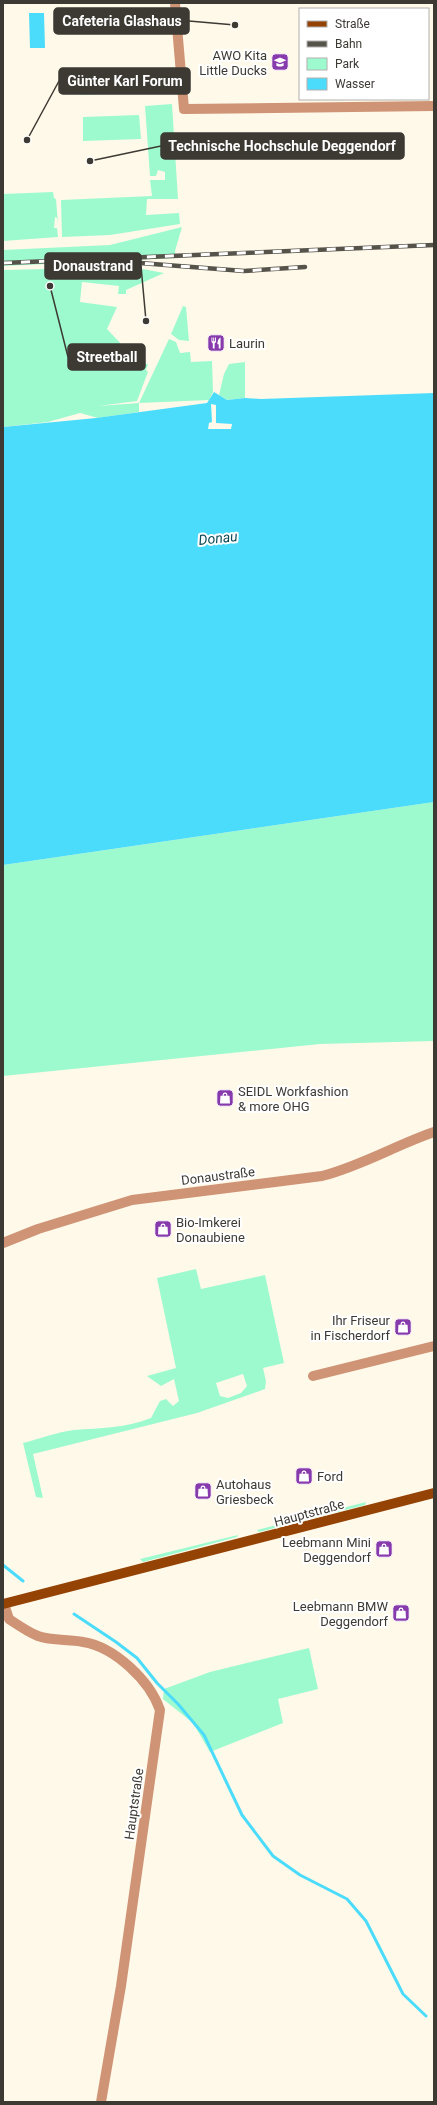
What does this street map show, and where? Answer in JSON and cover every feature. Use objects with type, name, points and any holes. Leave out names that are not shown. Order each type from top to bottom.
[{"type":"main road","name":"Hauptstraße","points":[[3,1604],[434,1493]]},
{"type":"street","points":[[175,3],[184,110],[434,106]]},
{"type":"street","name":"Donaustraße","points":[[3,1243],[38,1229],[132,1200],[322,1176],[343,1171],[402,1143],[434,1132]]},
{"type":"street","points":[[313,1376],[434,1346]]},
{"type":"street","name":"Hauptstraße","points":[[3,1604],[9,1619],[38,1636],[85,1642],[107,1650],[135,1672],[155,1696],[160,1710],[121,1986],[101,2102]]},
{"type":"green space","points":[[103,87],[103,94],[79,95],[78,88]]},
{"type":"green space","points":[[172,104],[178,199],[147,199],[146,215],[179,213],[180,224],[110,235],[62,237],[61,200],[152,196],[150,180],[165,180],[165,172],[158,170],[156,176],[150,176],[145,106]]},
{"type":"green space","points":[[139,115],[141,139],[83,141],[83,117]]},
{"type":"green space","points":[[53,192],[54,198],[56,199],[58,224],[57,218],[55,217],[54,228],[57,228],[58,237],[3,241],[3,194]]},
{"type":"green space","points":[[182,227],[175,251],[176,258],[3,266],[3,250],[110,245]]},
{"type":"green space","points":[[132,267],[164,273],[126,290],[126,294],[118,294],[119,286],[82,282],[80,302],[117,307],[107,329],[140,364],[148,364],[146,370],[148,372],[137,401],[98,406],[139,403],[139,412],[98,418],[80,413],[48,422],[3,427],[3,270]]},
{"type":"green space","points":[[183,306],[186,307],[189,341],[179,340],[171,334]]},
{"type":"green space","points":[[169,339],[176,342],[180,353],[190,352],[191,362],[212,361],[213,392],[209,400],[139,403]]},
{"type":"green space","points":[[245,362],[245,398],[227,400],[219,395],[224,374],[229,364]]},
{"type":"green space","points":[[434,802],[434,1041],[320,1044],[3,1076],[3,865]]},
{"type":"green space","points":[[196,1269],[201,1289],[265,1275],[284,1363],[263,1368],[266,1381],[265,1389],[197,1413],[33,1454],[43,1498],[36,1497],[23,1443],[68,1431],[132,1424],[151,1418],[160,1401],[166,1399],[173,1406],[179,1401],[174,1379],[161,1386],[147,1376],[176,1368],[157,1278]],"holes":[[[243,1374],[247,1386],[241,1393],[228,1398],[220,1396],[216,1383]]]},
{"type":"green space","points":[[366,1502],[365,1505],[259,1532],[257,1530]]},
{"type":"green space","points":[[238,1535],[237,1537],[143,1562],[140,1559]]},
{"type":"green space","points":[[309,1648],[318,1689],[278,1699],[283,1723],[210,1752],[193,1723],[163,1699],[164,1689],[210,1672]]},
{"type":"water","points":[[29,13],[44,13],[45,48],[30,48]]},
{"type":"water","name":"Donau","points":[[214,392],[227,400],[245,398],[261,399],[434,393],[434,802],[3,865],[3,427],[96,418],[207,403]]},
{"type":"pier","points":[[211,404],[216,405],[216,423],[232,424],[231,429],[208,429],[209,423],[212,422]]},
{"type":"waterway","points":[[3,1565],[23,1581]]},
{"type":"waterway","points":[[74,1614],[137,1658],[157,1683],[178,1704],[204,1735],[242,1815],[273,1856],[300,1875],[347,1899],[366,1921],[403,1994],[426,2016]]},
{"type":"railway","points":[[3,263],[434,245]]},
{"type":"railway","points":[[127,262],[244,271],[305,267]]},
{"type":"place","name":"Cafeteria Glashaus","points":[[235,25]]},
{"type":"place","name":"AWO Kita Little Ducks","points":[[280,62]]},
{"type":"place","name":"Günter Karl Forum","points":[[27,140]]},
{"type":"place","name":"Technische Hochschule Deggendorf","points":[[90,161]]},
{"type":"place","name":"Streetball","points":[[50,286]]},
{"type":"place","name":"Donaustrand","points":[[146,321]]},
{"type":"place","name":"Laurin","points":[[216,343]]},
{"type":"place","name":"SEIDL Workfashion & more OHG","points":[[225,1098]]},
{"type":"place","name":"Bio-Imkerei Donaubiene","points":[[163,1229]]},
{"type":"place","name":"Ihr Friseur in Fischerdorf","points":[[403,1327]]},
{"type":"place","name":"Ford","points":[[304,1476]]},
{"type":"place","name":"Autohaus Griesbeck","points":[[203,1491]]},
{"type":"place","name":"Leebmann Mini Deggendorf","points":[[384,1549]]},
{"type":"place","name":"Leebmann BMW Deggendorf","points":[[401,1613]]}]
